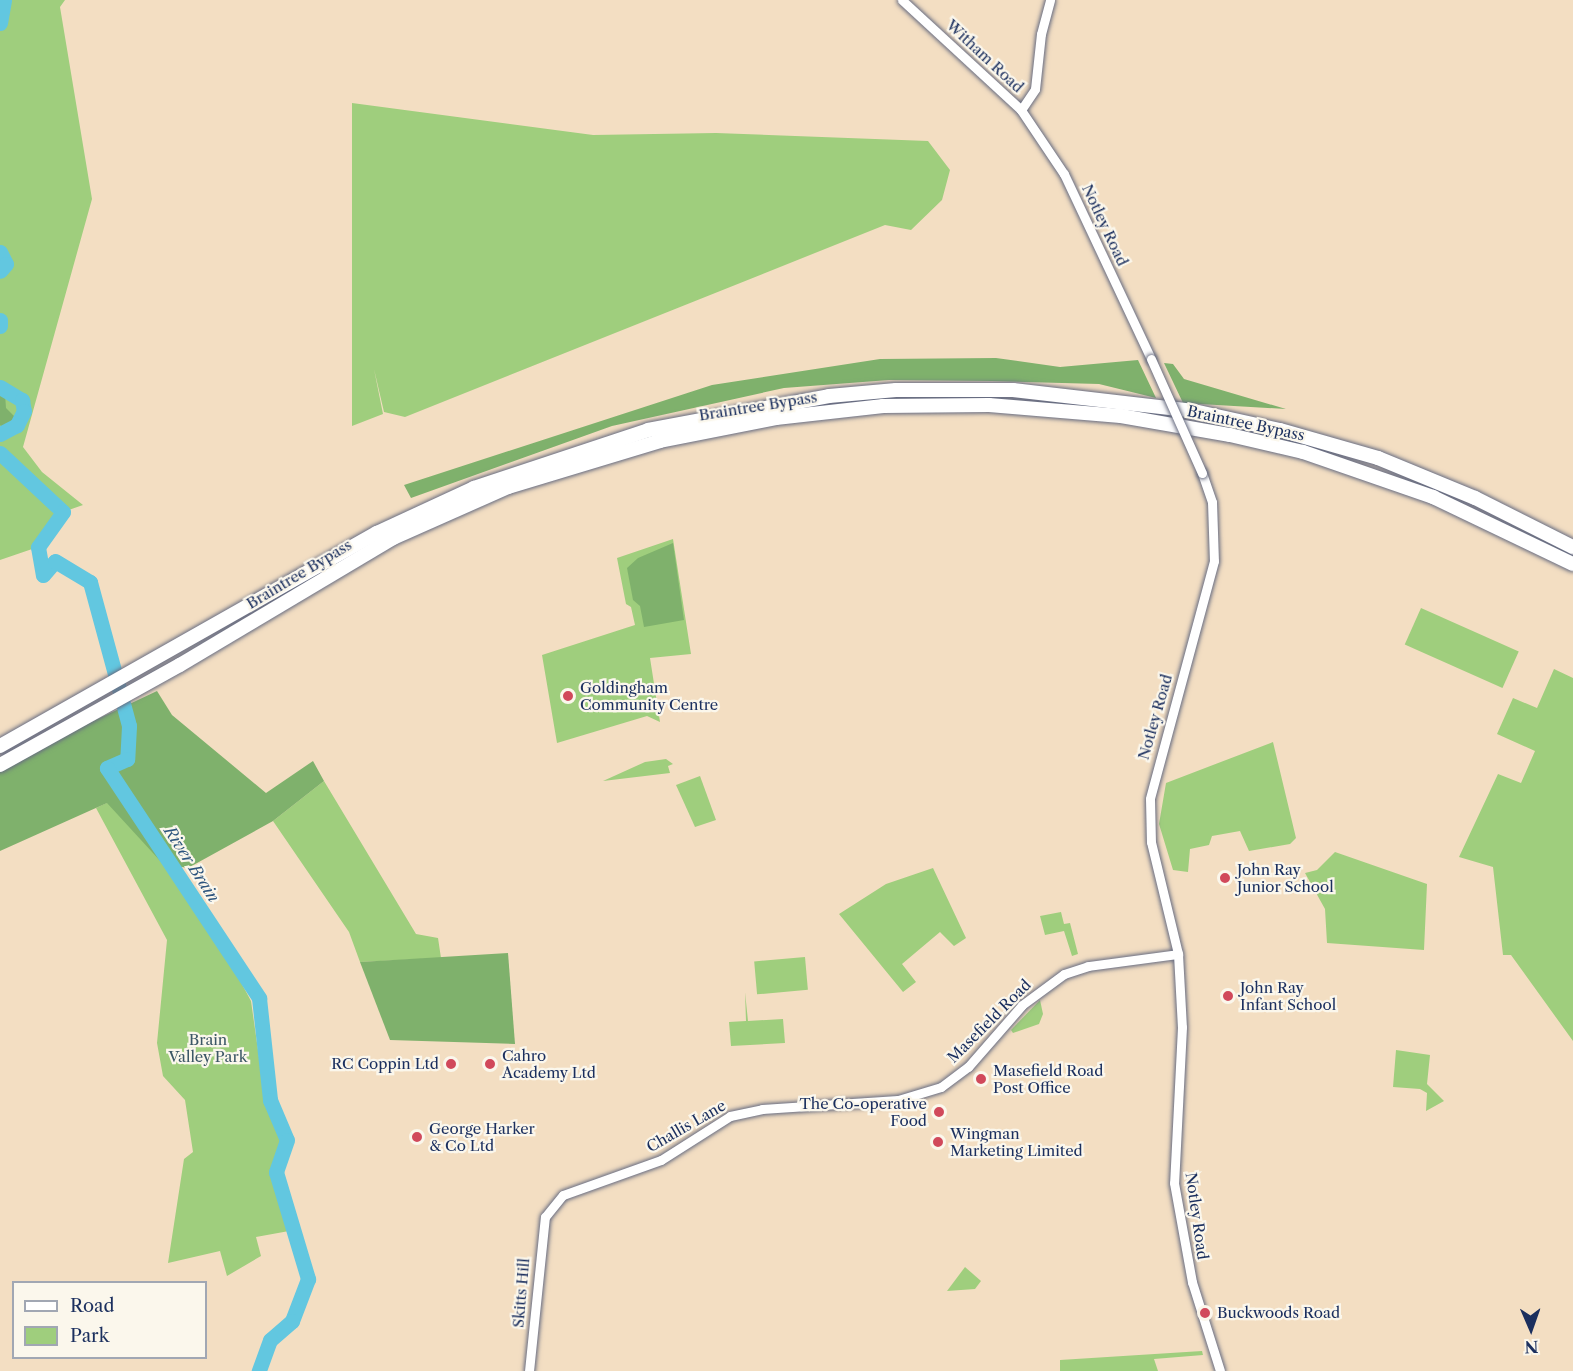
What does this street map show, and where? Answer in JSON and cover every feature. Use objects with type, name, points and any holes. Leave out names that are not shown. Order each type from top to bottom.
[{"type":"highway","name":"Braintree Bypass","points":[[0,746],[96,695],[377,533],[474,488],[648,430],[829,396],[896,390],[1013,390],[1194,411],[1280,430],[1378,458],[1475,498],[1573,547]]},
{"type":"highway","name":"Braintree Bypass","points":[[0,765],[157,678],[393,538],[508,487],[708,430],[776,418],[883,406],[1037,407],[1121,416],[1292,449],[1433,496],[1573,564]]},
{"type":"street","name":"Witham Road","points":[[902,0],[1021,110]]},
{"type":"street","points":[[1021,110],[1035,89],[1041,34],[1050,0]]},
{"type":"street","name":"Notley Road","points":[[1021,110],[1064,174],[1151,359],[1202,473],[1212,502],[1214,561],[1150,799],[1151,842],[1178,954],[1182,1027],[1174,1183],[1192,1282],[1220,1371]]},
{"type":"street","name":"Masefield Road","points":[[893,1100],[941,1087],[968,1067],[1022,1005],[1064,974],[1088,966],[1178,954]]},
{"type":"street","name":"Challis Lane","points":[[544,1217],[563,1195],[661,1160],[730,1116],[762,1109],[893,1100]]},
{"type":"street","name":"Skitts Hill","points":[[529,1371],[544,1217]]},
{"type":"green space","points":[[0,0],[65,0],[60,7],[92,199],[23,447],[42,472],[83,505],[63,512],[38,547],[0,560]]},
{"type":"green space","points":[[352,103],[593,135],[716,133],[928,141],[950,170],[942,200],[911,230],[885,225],[405,417],[384,412],[374,369],[383,414],[352,426]]},
{"type":"green space","points":[[996,358],[1060,367],[1138,360],[1156,398],[1099,384],[992,381],[889,380],[784,388],[612,426],[411,498],[404,485],[712,385],[880,359]]},
{"type":"green space","points":[[1164,363],[1173,364],[1184,379],[1286,409],[1183,403]]},
{"type":"green space","points":[[0,393],[5,394],[6,408],[20,422],[22,431],[9,434],[0,425]]},
{"type":"green space","points":[[673,539],[691,654],[650,658],[660,722],[647,716],[557,743],[542,655],[635,625],[631,607],[626,604],[617,558]]},
{"type":"green space","points":[[673,543],[684,620],[644,627],[640,606],[633,600],[627,568],[638,558]]},
{"type":"green space","points":[[1421,608],[1519,652],[1502,688],[1405,645]]},
{"type":"green space","points":[[1554,669],[1573,678],[1573,1041],[1511,955],[1503,955],[1493,867],[1459,857],[1498,774],[1521,783],[1535,751],[1497,734],[1513,698],[1537,708]]},
{"type":"green space","points":[[157,691],[172,715],[266,793],[313,761],[324,781],[273,821],[188,868],[163,864],[107,803],[0,851],[0,765]]},
{"type":"green space","points":[[1273,742],[1296,838],[1290,844],[1249,851],[1240,831],[1212,836],[1209,845],[1190,849],[1188,872],[1173,870],[1159,824],[1166,783]]},
{"type":"green space","points":[[666,759],[673,764],[668,766],[670,773],[603,781],[645,762]]},
{"type":"green space","points":[[700,776],[716,820],[695,827],[676,785]]},
{"type":"green space","points":[[324,781],[416,934],[438,938],[441,958],[360,962],[349,932],[273,821]]},
{"type":"green space","name":"Brain Valley Park","points":[[115,799],[179,883],[222,947],[251,1001],[265,1099],[281,1142],[273,1171],[289,1231],[256,1237],[261,1256],[227,1276],[220,1251],[168,1263],[184,1159],[193,1152],[185,1100],[163,1076],[157,1043],[167,940],[96,808]]},
{"type":"green space","points":[[1335,852],[1427,884],[1424,950],[1327,943],[1325,909],[1305,873],[1317,870]]},
{"type":"green space","points":[[933,868],[966,938],[954,946],[940,932],[902,964],[916,982],[903,992],[839,914],[886,884]]},
{"type":"green space","points":[[1061,912],[1064,924],[1070,923],[1078,954],[1072,956],[1064,931],[1045,935],[1040,916]]},
{"type":"green space","points":[[508,953],[515,1044],[390,1040],[360,962]]},
{"type":"green space","points":[[805,957],[808,990],[757,994],[754,961]]},
{"type":"green space","points":[[745,992],[748,1021],[783,1019],[785,1043],[731,1046],[729,1022],[746,1021]]},
{"type":"green space","points":[[1040,1000],[1043,1014],[1039,1024],[1013,1033],[1011,1030]]},
{"type":"green space","points":[[1396,1050],[1430,1055],[1427,1084],[1444,1101],[1426,1111],[1427,1093],[1420,1089],[1393,1087]]},
{"type":"green space","points":[[965,1267],[981,1281],[975,1289],[947,1291]]},
{"type":"green space","points":[[1202,1351],[1203,1355],[1154,1359],[1158,1371],[1060,1371],[1060,1360]]},
{"type":"waterway","name":"River Brain","points":[[0,23],[4,0]]},
{"type":"waterway","name":"River Brain","points":[[0,252],[6,264],[0,271]]},
{"type":"waterway","name":"River Brain","points":[[0,320],[0,326]]},
{"type":"waterway","name":"River Brain","points":[[0,387],[22,400],[24,411],[17,425],[0,434]]},
{"type":"waterway","name":"River Brain","points":[[0,453],[63,512],[38,547],[43,575],[55,561],[90,582],[129,726],[127,759],[107,768],[259,998],[270,1100],[287,1140],[276,1172],[308,1279],[292,1321],[270,1340],[259,1371]]},
{"type":"place","name":"Goldingham Community Centre","points":[[568,696]]},
{"type":"place","name":"John Ray Junior School","points":[[1225,878]]},
{"type":"place","name":"John Ray Infant School","points":[[1228,996]]},
{"type":"place","name":"RC Coppin Ltd","points":[[451,1064]]},
{"type":"place","name":"Cahro Academy Ltd","points":[[490,1064]]},
{"type":"place","name":"Masefield Road Post Office","points":[[981,1079]]},
{"type":"place","name":"The Co-operative Food","points":[[939,1112]]},
{"type":"place","name":"George Harker & Co Ltd","points":[[417,1137]]},
{"type":"place","name":"Wingman Marketing Limited","points":[[938,1142]]},
{"type":"place","name":"Buckwoods Road","points":[[1205,1313]]}]
